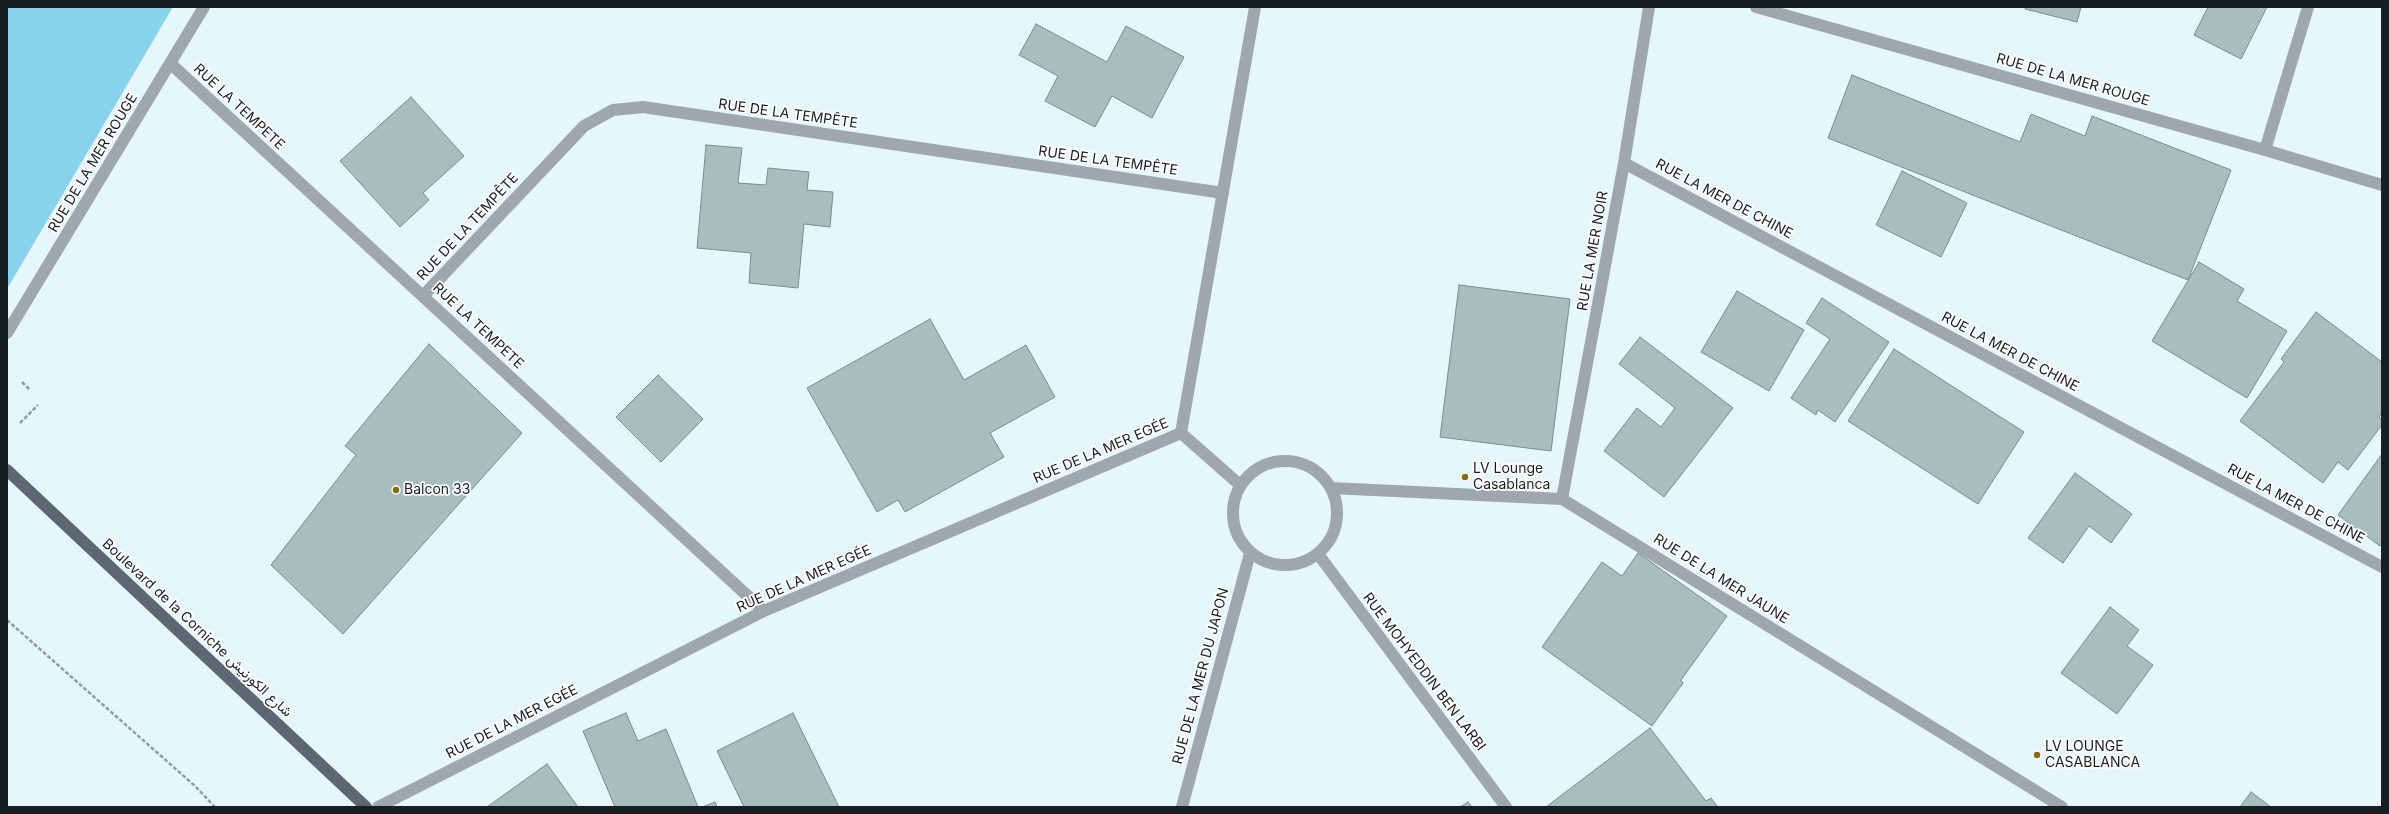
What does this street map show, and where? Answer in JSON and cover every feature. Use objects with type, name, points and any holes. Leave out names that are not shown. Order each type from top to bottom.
[{"type":"main road","name":"Boulevard de la Corniche شارع الكورنيش","points":[[7,470],[366,807]]},
{"type":"street","name":"RUE DE LA MER ROUGE","points":[[7,333],[171,64],[204,7]]},
{"type":"street","points":[[1181,433],[1255,7]]},
{"type":"street","name":"RUE LA MER NOIR","points":[[1562,499],[1624,163],[1649,7]]},
{"type":"street","name":"RUE DE LA MER ROUGE","points":[[1756,7],[2265,150],[2382,185]]},
{"type":"street","points":[[2265,150],[2308,7]]},
{"type":"street","name":"RUE LA TEMPETE","points":[[171,64],[764,611]]},
{"type":"street","name":"RUE DE LA TEMPÊTE","points":[[423,296],[584,126],[613,110],[643,107],[1223,193]]},
{"type":"street","name":"RUE LA MER DE CHINE","points":[[1624,163],[2382,567]]},
{"type":"street","name":"RUE DE LA MER EGÉE","points":[[378,807],[764,611],[1181,433],[1240,485]]},
{"type":"street","points":[[1286,460],[1304,464],[1320,473],[1331,488],[1337,505],[1336,524],[1330,541],[1318,554],[1302,563],[1283,566],[1265,562],[1250,552],[1238,538],[1232,521],[1233,502],[1240,485],[1251,471],[1268,462],[1286,460]]},
{"type":"street","name":"RUE DE LA MER JAUNE","points":[[1331,488],[1562,499],[2062,807]]},
{"type":"street","name":"RUE DE LA MER DU JAPON","points":[[1182,807],[1250,552]]},
{"type":"street","name":"RUE MOHYEDDIN BEN LARBI","points":[[1318,554],[1506,807]]},
{"type":"path","points":[[22,382],[29,389]]},
{"type":"path","points":[[20,423],[38,405]]},
{"type":"path","points":[[7,620],[195,786],[215,807]]},
{"type":"shaded area","points":[[7,7],[173,7],[7,289]]},
{"type":"building","points":[[2026,7],[2081,7],[2077,22],[2025,9]]},
{"type":"building","points":[[2208,7],[2267,7],[2241,59],[2194,35]]},
{"type":"building","points":[[1036,24],[1107,62],[1126,26],[1184,57],[1152,118],[1112,96],[1095,127],[1045,101],[1058,76],[1019,55]]},
{"type":"building","points":[[1852,75],[2020,142],[2031,114],[2085,136],[2092,116],[2231,170],[2188,280],[1828,138]]},
{"type":"building","points":[[411,97],[464,156],[423,193],[429,200],[400,227],[340,161]]},
{"type":"building","points":[[706,145],[742,148],[738,183],[766,185],[768,168],[809,172],[807,190],[833,192],[830,227],[804,224],[798,288],[749,283],[751,253],[697,248]]},
{"type":"building","points":[[1902,171],[1967,203],[1941,257],[1876,225]]},
{"type":"building","points":[[2199,262],[2244,289],[2237,301],[2287,331],[2247,398],[2152,341]]},
{"type":"building","points":[[1459,285],[1570,299],[1551,451],[1440,437]]},
{"type":"building","points":[[1737,291],[1804,330],[1769,391],[1701,352]]},
{"type":"building","points":[[1822,298],[1889,342],[1835,422],[1818,410],[1816,415],[1791,398],[1830,339],[1806,323]]},
{"type":"building","points":[[2316,312],[2382,362],[2382,413],[2379,417],[2382,420],[2382,425],[2348,470],[2338,462],[2323,483],[2240,421],[2284,362],[2281,359]]},
{"type":"building","points":[[930,319],[964,380],[1026,345],[1055,397],[990,433],[1004,457],[905,512],[898,500],[877,512],[807,388]]},
{"type":"building","points":[[1640,337],[1733,408],[1664,497],[1604,451],[1637,408],[1661,427],[1675,408],[1619,364]]},
{"type":"building","points":[[429,344],[522,433],[343,634],[271,565],[356,455],[345,446]]},
{"type":"building","points":[[1894,349],[2024,432],[1978,504],[1848,421]]},
{"type":"building","points":[[658,375],[703,419],[661,462],[616,417]]},
{"type":"building","points":[[2382,454],[2382,544],[2380,546],[2338,515]]},
{"type":"building","points":[[2075,473],[2132,514],[2111,543],[2089,526],[2063,563],[2028,538]]},
{"type":"building","points":[[1638,553],[1727,616],[1681,680],[1683,683],[1652,726],[1542,647],[1602,562],[1622,576]]},
{"type":"building","points":[[2110,607],[2139,630],[2127,646],[2153,665],[2117,714],[2061,673]]},
{"type":"building","points":[[626,713],[638,741],[666,729],[698,807],[615,807],[583,731]]},
{"type":"building","points":[[793,713],[839,807],[744,807],[717,751]]},
{"type":"building","points":[[1650,728],[1706,801],[1711,798],[1718,807],[1546,807]]},
{"type":"building","points":[[547,764],[578,807],[487,807]]},
{"type":"building","points":[[2251,792],[2271,807],[2240,807]]},
{"type":"building","points":[[715,802],[717,807],[702,807]]},
{"type":"building","points":[[1468,802],[1472,807],[1460,807]]},
{"type":"place","name":"LV Lounge Casablanca","points":[[1465,477]]},
{"type":"place","name":"Balcon 33","points":[[396,490]]},
{"type":"place","name":"LV LOUNGE CASABLANCA","points":[[2037,755]]}]
